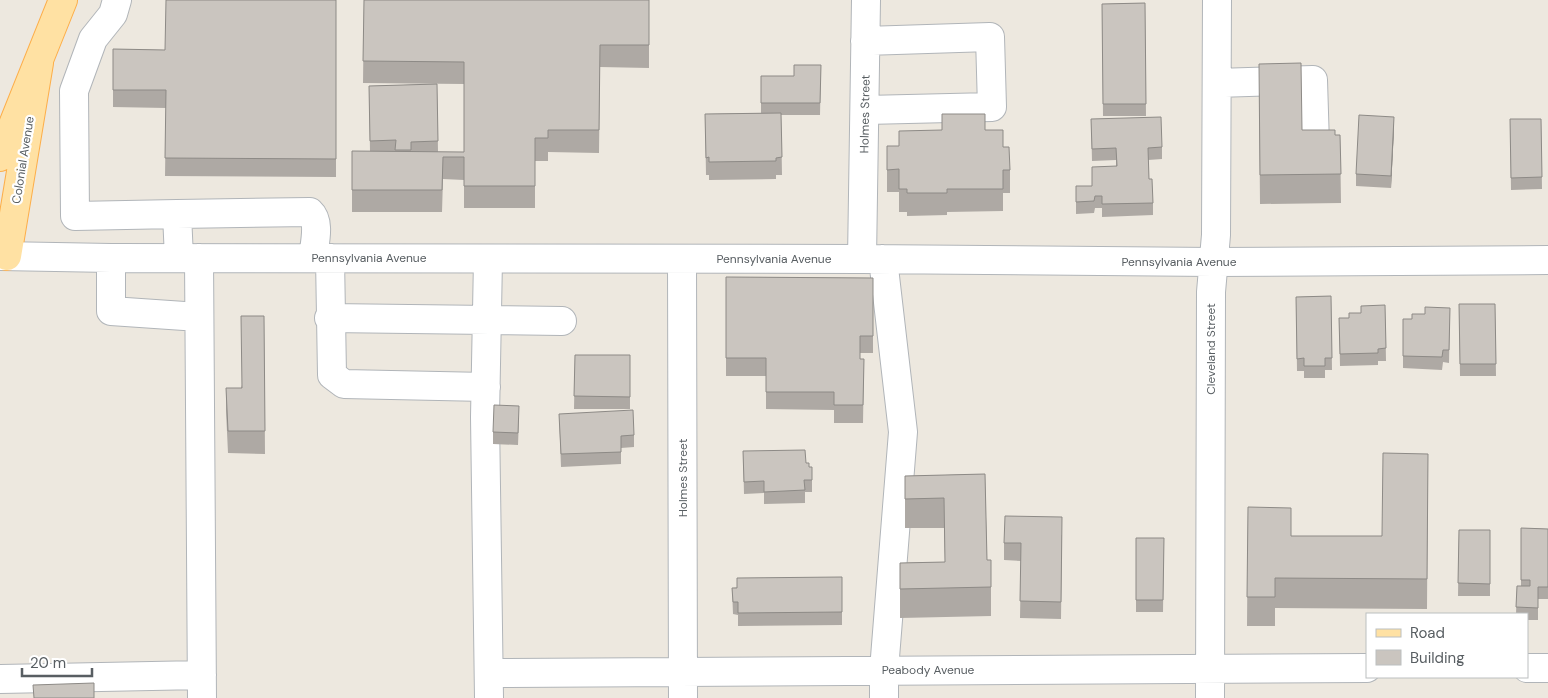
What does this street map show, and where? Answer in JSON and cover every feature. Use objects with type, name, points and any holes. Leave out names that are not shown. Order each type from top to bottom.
[{"type":"main road","points":[[0,157],[63,0]]},
{"type":"main road","name":"Colonial Avenue","points":[[3,256],[39,63]]},
{"type":"street","points":[[117,0],[113,14],[93,39],[74,91],[76,216],[310,212],[314,216],[322,258],[329,318],[332,375],[344,384],[486,387]]},
{"type":"street","name":"Holmes Street","points":[[866,0],[866,110],[873,259],[903,432],[884,670],[884,698]]},
{"type":"street","name":"Cleveland Street","points":[[1210,698],[1211,302],[1216,235],[1216,0]]},
{"type":"street","points":[[865,41],[990,38],[992,107],[866,110]]},
{"type":"street","points":[[1217,83],[1313,80],[1315,145]]},
{"type":"street","points":[[0,679],[202,687],[199,317],[189,258],[177,214]]},
{"type":"street","name":"Pennsylvania Avenue","points":[[3,256],[1214,262],[1548,260]]},
{"type":"street","points":[[111,258],[111,311],[199,317]]},
{"type":"street","points":[[488,259],[486,387],[489,685]]},
{"type":"street","name":"Holmes Street","points":[[682,259],[683,698]]},
{"type":"street","points":[[329,318],[562,321]]},
{"type":"street","name":"Peabody Avenue","points":[[489,685],[683,671],[1366,668]]},
{"type":"street","points":[[1528,668],[1548,668]]},
{"type":"building","points":[[166,0],[336,0],[336,159],[165,158],[166,90],[113,90],[113,49],[165,50]]},
{"type":"building","points":[[364,0],[649,0],[649,45],[600,45],[599,130],[548,130],[548,138],[535,138],[535,186],[464,186],[464,157],[443,157],[442,190],[352,190],[352,151],[464,152],[464,62],[363,61]]},
{"type":"building","points":[[1145,3],[1146,104],[1103,104],[1102,4]]},
{"type":"building","points":[[1301,63],[1302,130],[1335,130],[1335,135],[1340,135],[1341,174],[1260,175],[1259,64]]},
{"type":"building","points":[[794,65],[821,65],[820,103],[761,103],[761,76],[794,76]]},
{"type":"building","points":[[437,84],[438,141],[411,142],[411,150],[395,150],[396,140],[370,141],[369,86]]},
{"type":"building","points":[[781,113],[782,157],[776,158],[776,161],[709,162],[709,157],[706,158],[705,114]]},
{"type":"building","points":[[942,114],[985,114],[985,130],[1003,130],[1003,147],[1009,147],[1010,170],[1003,170],[1003,189],[947,189],[947,193],[907,193],[907,189],[899,189],[899,169],[887,170],[887,146],[899,146],[899,131],[942,130]]},
{"type":"building","points":[[1359,115],[1394,117],[1391,176],[1356,174]]},
{"type":"building","points":[[1161,117],[1162,147],[1148,148],[1149,179],[1152,179],[1153,203],[1102,204],[1102,196],[1095,196],[1094,201],[1076,202],[1076,186],[1092,186],[1092,167],[1117,166],[1116,148],[1092,149],[1091,119]]},
{"type":"building","points":[[1510,119],[1541,119],[1542,177],[1511,178]]},
{"type":"building","points":[[726,277],[873,278],[873,336],[860,336],[860,359],[864,359],[863,405],[834,405],[834,392],[766,392],[766,358],[726,358]]},
{"type":"building","points":[[1331,296],[1332,358],[1325,358],[1325,366],[1304,366],[1304,358],[1297,359],[1296,297]]},
{"type":"building","points":[[1459,304],[1495,304],[1496,364],[1460,364]]},
{"type":"building","points":[[1385,305],[1386,348],[1378,349],[1378,353],[1340,354],[1339,318],[1349,318],[1349,313],[1361,313],[1361,306]]},
{"type":"building","points":[[1425,307],[1450,308],[1449,350],[1443,350],[1442,357],[1403,356],[1403,319],[1412,319],[1412,314],[1425,314]]},
{"type":"building","points":[[241,316],[264,316],[265,431],[228,431],[226,388],[242,388]]},
{"type":"building","points":[[575,355],[630,355],[630,397],[574,396]]},
{"type":"building","points":[[494,405],[519,406],[518,433],[493,432]]},
{"type":"building","points":[[633,410],[634,435],[621,436],[621,452],[561,454],[559,414]]},
{"type":"building","points":[[805,450],[806,463],[809,463],[809,467],[812,467],[812,480],[804,480],[805,490],[764,492],[764,481],[744,482],[743,451]]},
{"type":"building","points":[[1383,453],[1428,454],[1427,579],[1275,578],[1275,597],[1247,597],[1248,507],[1291,508],[1291,536],[1382,536]]},
{"type":"building","points":[[985,474],[987,560],[991,560],[991,587],[900,589],[900,563],[945,562],[944,498],[905,499],[905,476]]},
{"type":"building","points":[[1005,516],[1062,517],[1061,602],[1020,601],[1021,543],[1004,543]]},
{"type":"building","points":[[1521,528],[1548,529],[1548,587],[1538,587],[1538,608],[1516,607],[1517,586],[1530,586],[1530,580],[1521,580]]},
{"type":"building","points":[[1459,530],[1490,530],[1490,584],[1458,583]]},
{"type":"building","points":[[1136,538],[1164,538],[1163,600],[1136,600]]},
{"type":"building","points":[[842,577],[842,612],[738,613],[738,602],[733,602],[732,588],[737,588],[737,578]]},
{"type":"building","points":[[94,683],[94,698],[34,698],[33,685]]}]
